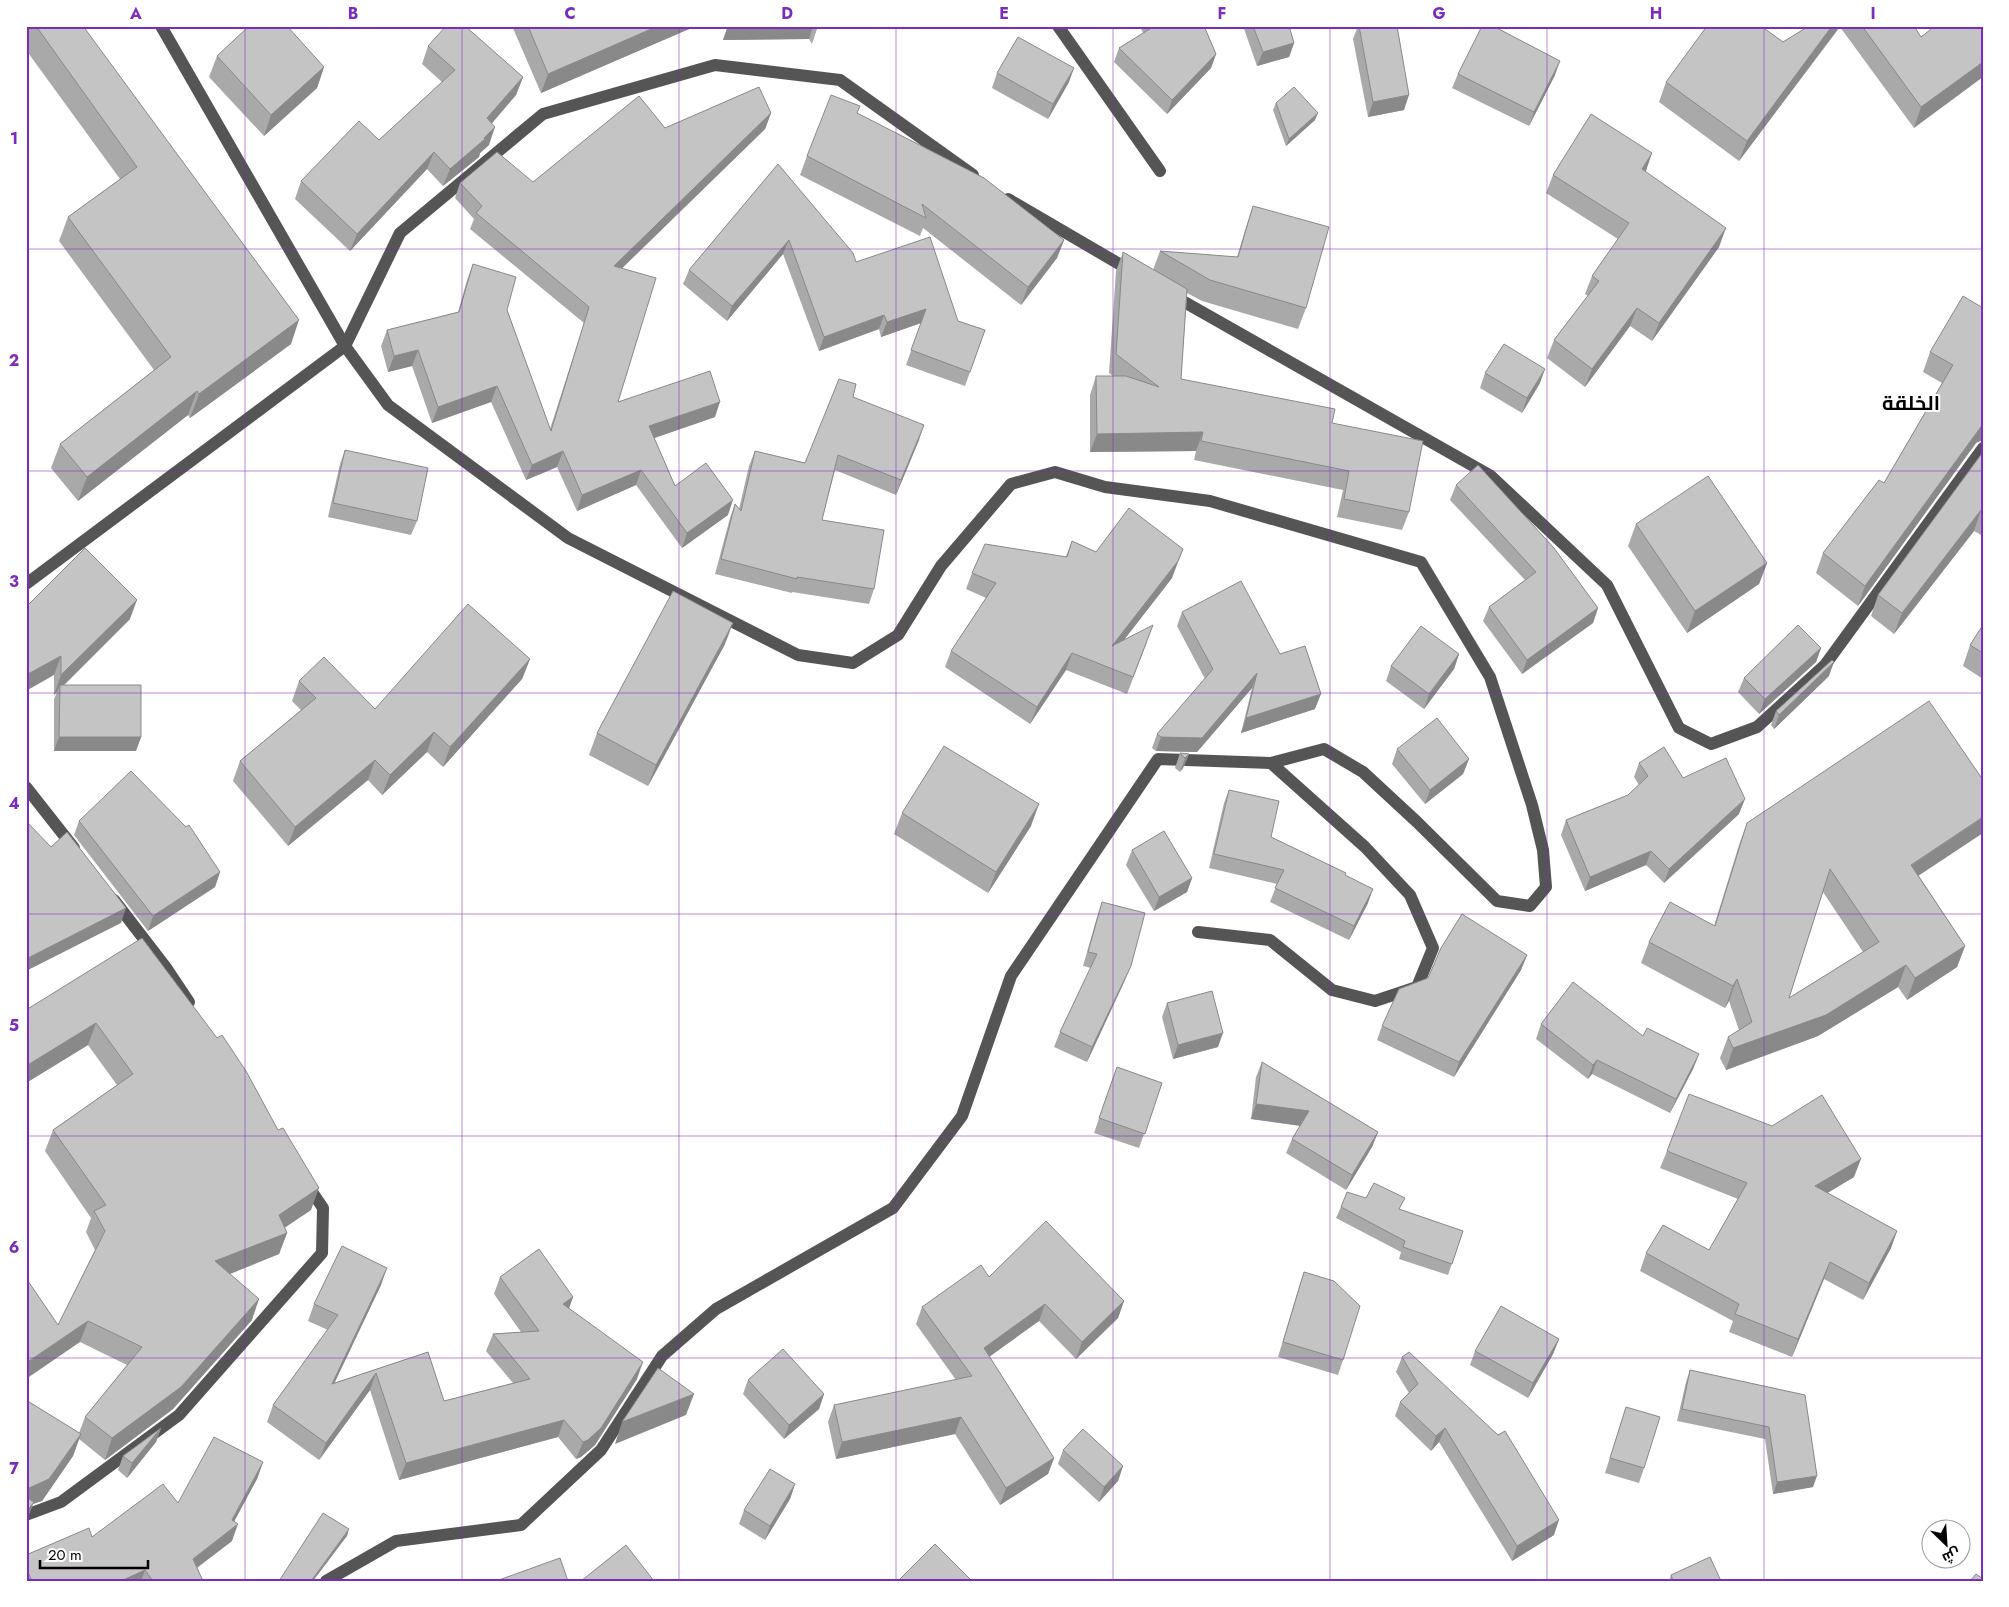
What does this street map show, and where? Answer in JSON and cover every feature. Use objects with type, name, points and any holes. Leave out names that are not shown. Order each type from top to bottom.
[{"type":"street","points":[[161,26],[345,346],[388,405],[568,538],[798,655],[853,663],[898,635],[941,566],[1011,484],[1054,472],[1105,487],[1210,501],[1421,562],[1490,677],[1532,805],[1543,850],[1546,887],[1530,906],[1497,901],[1363,772],[1324,749],[1272,763],[1158,759],[1011,976],[962,1116],[893,1208],[716,1309],[662,1356],[601,1450],[521,1525],[396,1541],[326,1581]]},
{"type":"street","points":[[1058,26],[1160,171]]},
{"type":"street","points":[[26,584],[345,346],[400,233],[543,114],[715,65],[840,80],[980,180]]},
{"type":"street","points":[[995,191],[1146,280]]},
{"type":"street","points":[[1162,290],[1491,476],[1607,585],[1678,728],[1711,744],[1757,727],[1825,665],[1983,448]]},
{"type":"street","points":[[1198,932],[1270,940],[1332,990],[1375,1001],[1417,987],[1434,948],[1410,895],[1365,846],[1272,763]]},
{"type":"street","points":[[26,787],[79,855]]},
{"type":"street","points":[[108,893],[167,969],[194,1010]]},
{"type":"street","points":[[26,1515],[61,1502],[179,1415],[322,1253],[323,1208],[302,1175]]},
{"type":"building","points":[[36,26],[83,26],[299,320],[199,394],[197,391],[87,477],[60,444],[171,357],[68,217],[137,167]]},
{"type":"building","points":[[249,26],[287,26],[324,67],[271,115],[217,56]]},
{"type":"building","points":[[446,26],[465,26],[523,77],[487,118],[495,127],[485,139],[450,169],[434,152],[357,234],[301,181],[359,121],[379,140],[455,70],[428,46]]},
{"type":"building","points":[[528,26],[658,26],[548,74]]},
{"type":"building","points":[[1152,26],[1204,26],[1216,54],[1172,100],[1119,48]]},
{"type":"building","points":[[1253,26],[1289,26],[1294,43],[1263,52]]},
{"type":"building","points":[[1359,26],[1397,26],[1409,95],[1373,102]]},
{"type":"building","points":[[1482,26],[1493,26],[1560,61],[1534,112],[1458,74]]},
{"type":"building","points":[[1707,26],[1761,26],[1783,42],[1809,26],[1832,26],[1747,141],[1666,82]]},
{"type":"building","points":[[1862,26],[1914,26],[1921,37],[1935,26],[1983,26],[1983,62],[1921,107]]},
{"type":"building","points":[[1018,37],[1074,68],[1053,104],[997,73]]},
{"type":"building","points":[[759,87],[771,113],[614,266],[656,278],[618,402],[710,371],[720,402],[649,426],[675,486],[706,463],[733,500],[687,533],[641,470],[582,495],[563,451],[532,465],[497,386],[438,407],[418,350],[394,356],[387,330],[459,312],[473,264],[516,277],[507,310],[551,431],[589,307],[476,213],[482,206],[460,183],[497,152],[533,182],[639,96],[665,128]]},
{"type":"building","points":[[1294,87],[1318,113],[1289,139],[1276,103]]},
{"type":"building","points":[[831,95],[860,106],[857,113],[984,178],[1064,240],[1028,287],[922,204],[926,218],[807,156]]},
{"type":"building","points":[[1591,114],[1652,153],[1642,169],[1726,228],[1659,323],[1637,308],[1592,369],[1554,340],[1599,281],[1592,276],[1629,223],[1553,175]]},
{"type":"building","points":[[778,164],[853,253],[856,262],[930,237],[958,321],[985,330],[970,372],[911,350],[926,309],[887,322],[884,315],[824,337],[789,240],[732,306],[689,270]]},
{"type":"building","points":[[1253,206],[1329,227],[1306,308],[1210,280],[1160,251],[1238,257]]},
{"type":"building","points":[[1123,252],[1187,289],[1181,379],[1335,409],[1332,423],[1423,441],[1409,512],[1344,499],[1349,471],[1201,441],[1203,432],[1097,434],[1096,376],[1126,376],[1159,387],[1116,354]]},
{"type":"building","points":[[1963,296],[1983,308],[1983,424],[1865,586],[1823,553],[1879,480],[1884,483],[1953,365],[1930,352]]},
{"type":"building","points":[[1504,344],[1545,369],[1527,398],[1485,373]]},
{"type":"building","points":[[839,379],[856,384],[853,397],[924,425],[901,480],[838,455],[822,520],[884,530],[874,589],[797,577],[797,579],[721,559],[735,504],[741,511],[755,451],[805,463]]},
{"type":"building","points":[[345,450],[428,468],[417,521],[333,503]]},
{"type":"building","points":[[1983,452],[1983,511],[1981,510],[1902,613],[1878,595]]},
{"type":"building","points":[[1478,465],[1554,548],[1598,608],[1527,660],[1489,607],[1536,572],[1456,485]]},
{"type":"building","points":[[1708,476],[1767,563],[1695,611],[1636,524]]},
{"type":"building","points":[[1129,508],[1183,549],[1178,561],[1112,646],[1153,625],[1133,677],[1072,653],[1037,707],[951,651],[996,583],[972,573],[985,544],[1067,557],[1072,541],[1096,552]]},
{"type":"building","points":[[85,548],[137,600],[61,675],[61,656],[26,675],[26,607]]},
{"type":"building","points":[[1241,581],[1280,654],[1305,646],[1321,694],[1246,718],[1257,673],[1202,738],[1161,737],[1157,734],[1213,669],[1182,612]]},
{"type":"building","points":[[673,591],[733,623],[656,765],[597,733]]},
{"type":"building","points":[[468,604],[530,659],[450,747],[434,732],[390,775],[375,760],[295,827],[240,761],[316,698],[299,681],[324,657],[375,709]]},
{"type":"building","points":[[1798,625],[1821,648],[1765,699],[1744,678]]},
{"type":"building","points":[[1983,625],[1983,653],[1970,645]]},
{"type":"building","points":[[1421,626],[1459,654],[1429,694],[1391,666]]},
{"type":"building","points":[[1832,660],[1834,662],[1779,715],[1776,711]]},
{"type":"building","points":[[60,685],[141,685],[141,737],[59,737]]},
{"type":"building","points":[[1929,701],[1983,780],[1983,817],[1911,865],[1965,946],[1915,978],[1906,965],[1826,1015],[1733,1048],[1728,1037],[1752,1022],[1737,979],[1733,986],[1649,942],[1670,902],[1715,926],[1747,823]],"holes":[[[1830,869],[1879,942],[1789,998]]]},
{"type":"building","points":[[1437,718],[1469,759],[1430,790],[1397,749]]},
{"type":"building","points":[[944,746],[1039,804],[996,872],[902,813]]},
{"type":"building","points":[[1664,747],[1683,778],[1726,758],[1745,799],[1669,869],[1651,851],[1590,877],[1566,820],[1628,795],[1648,776],[1639,763]]},
{"type":"building","points":[[1180,753],[1189,754],[1185,758]]},
{"type":"building","points":[[131,771],[186,827],[189,825],[220,872],[153,916],[79,821]]},
{"type":"building","points":[[1229,790],[1279,801],[1271,837],[1346,873],[1345,875],[1373,889],[1354,926],[1275,888],[1284,870],[1214,854]]},
{"type":"building","points":[[26,821],[51,847],[67,832],[126,908],[26,959]]},
{"type":"building","points":[[1164,831],[1192,878],[1159,897],[1132,850]]},
{"type":"building","points":[[1102,902],[1145,913],[1131,966],[1092,1047],[1060,1032],[1097,954],[1088,952]]},
{"type":"building","points":[[1462,914],[1527,955],[1459,1062],[1382,1026],[1399,989],[1428,978],[1441,948]]},
{"type":"building","points":[[142,938],[217,1038],[222,1035],[246,1071],[278,1130],[283,1128],[319,1188],[279,1215],[287,1233],[215,1261],[259,1299],[181,1387],[112,1438],[85,1417],[142,1347],[88,1321],[26,1363],[26,1282],[28,1281],[58,1325],[105,1231],[94,1211],[106,1205],[53,1130],[133,1074],[96,1023],[26,1066],[26,1010]]},
{"type":"building","points":[[1573,982],[1643,1036],[1647,1028],[1699,1054],[1676,1099],[1597,1060],[1593,1065],[1541,1024]]},
{"type":"building","points":[[1212,991],[1223,1033],[1178,1045],[1167,1003]]},
{"type":"building","points":[[1262,1062],[1378,1132],[1352,1175],[1292,1139],[1309,1111],[1256,1104]]},
{"type":"building","points":[[1117,1067],[1162,1083],[1145,1134],[1099,1118]]},
{"type":"building","points":[[1689,1094],[1772,1126],[1822,1095],[1861,1159],[1815,1186],[1897,1231],[1869,1283],[1830,1262],[1798,1339],[1735,1314],[1739,1304],[1646,1253],[1663,1225],[1709,1250],[1747,1183],[1667,1151]]},
{"type":"building","points":[[1374,1183],[1405,1198],[1399,1209],[1463,1231],[1452,1264],[1403,1247],[1405,1241],[1341,1207],[1347,1192],[1366,1198]]},
{"type":"building","points":[[1046,1221],[1124,1301],[1082,1342],[1045,1304],[984,1348],[1054,1458],[1006,1488],[961,1417],[842,1442],[834,1405],[972,1376],[922,1307],[981,1265],[989,1277]]},
{"type":"building","points":[[342,1246],[387,1268],[332,1384],[428,1352],[444,1401],[530,1379],[493,1334],[539,1331],[500,1277],[539,1249],[573,1297],[563,1304],[643,1362],[601,1428],[583,1442],[564,1420],[406,1463],[376,1373],[326,1443],[273,1405],[338,1315],[314,1304]]},
{"type":"building","points":[[1304,1272],[1334,1281],[1360,1306],[1343,1360],[1283,1342]]},
{"type":"building","points":[[1501,1306],[1559,1339],[1533,1383],[1475,1351]]},
{"type":"building","points":[[783,1349],[824,1394],[789,1425],[748,1380]]},
{"type":"building","points":[[1409,1352],[1498,1435],[1505,1431],[1559,1520],[1517,1546],[1445,1428],[1436,1436],[1400,1402],[1418,1384],[1402,1357]]},
{"type":"building","points":[[658,1368],[694,1394],[622,1422]]},
{"type":"building","points":[[1690,1370],[1805,1395],[1817,1476],[1777,1482],[1769,1427],[1682,1409]]},
{"type":"building","points":[[26,1400],[81,1434],[49,1479],[27,1489],[26,1497]]},
{"type":"building","points":[[1626,1407],[1660,1417],[1644,1468],[1610,1458]]},
{"type":"building","points":[[161,1428],[132,1463],[123,1456]]},
{"type":"building","points":[[1083,1429],[1123,1466],[1104,1487],[1063,1450]]},
{"type":"building","points":[[214,1437],[263,1462],[232,1520],[238,1524],[193,1559],[203,1581],[153,1581],[145,1570],[121,1581],[32,1581],[26,1568],[26,1555],[89,1528],[92,1537],[163,1484],[178,1503]]},
{"type":"building","points":[[770,1469],[795,1484],[770,1526],[744,1510]]},
{"type":"building","points":[[26,1497],[34,1502],[27,1511],[26,1510]]},
{"type":"building","points":[[323,1513],[349,1529],[311,1581],[279,1581]]},
{"type":"building","points":[[935,1544],[972,1581],[898,1581]]},
{"type":"building","points":[[626,1545],[654,1581],[581,1581]]},
{"type":"building","points":[[1710,1557],[1721,1581],[1673,1581],[1671,1575]]},
{"type":"building","points":[[560,1558],[568,1581],[496,1581]]},
{"type":"building","points":[[1976,1574],[1983,1579],[1983,1581],[1970,1581]]},
{"type":"district","name":"الخلقة","points":[[1911,403]]}]
